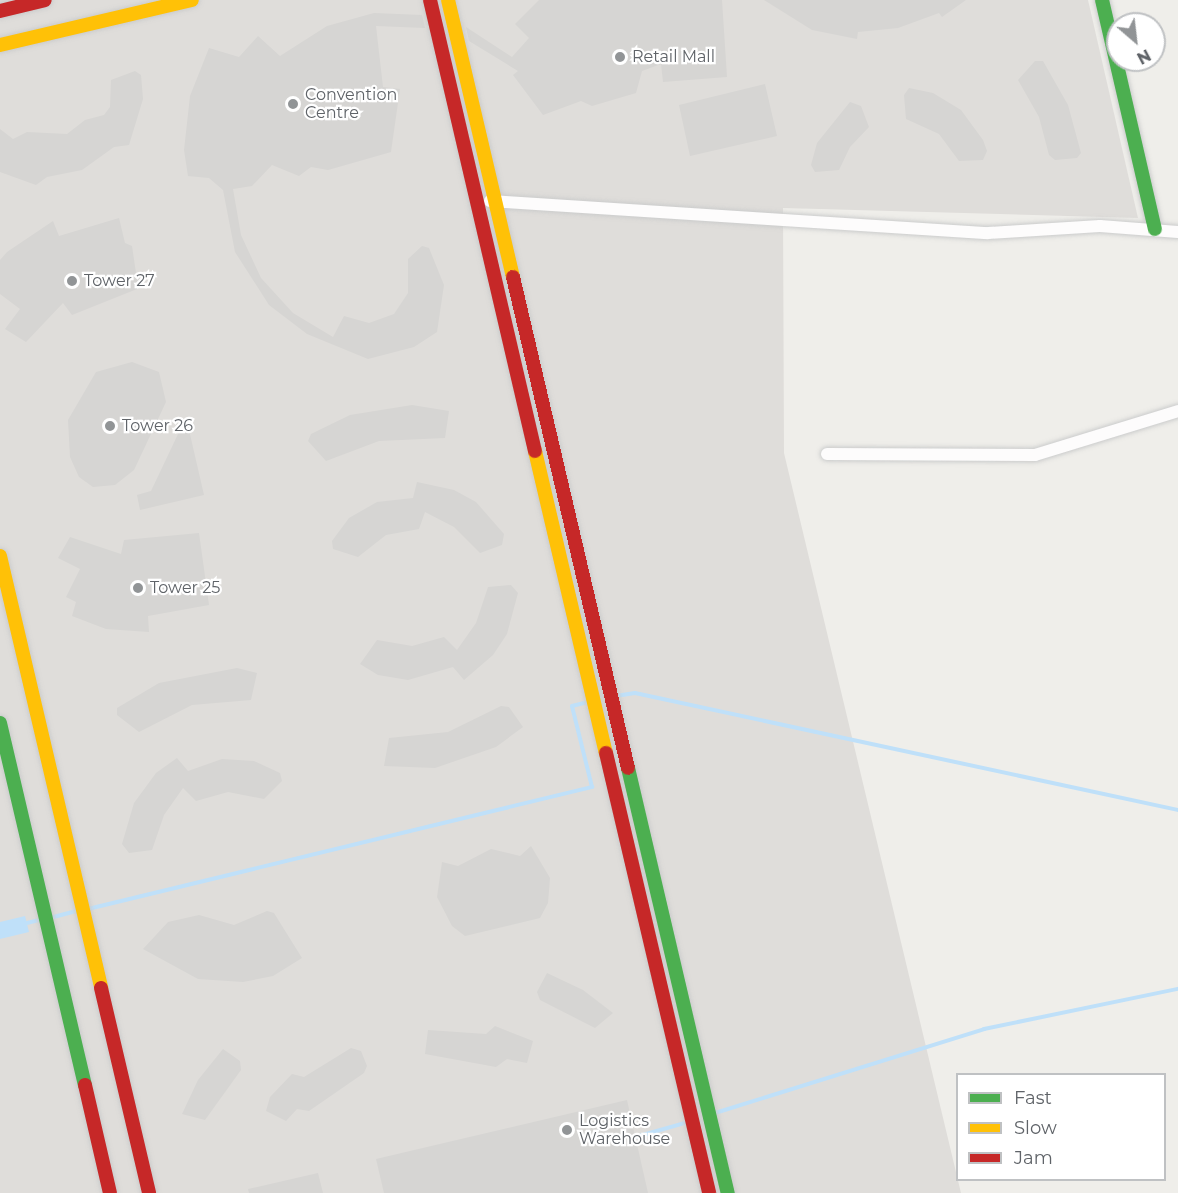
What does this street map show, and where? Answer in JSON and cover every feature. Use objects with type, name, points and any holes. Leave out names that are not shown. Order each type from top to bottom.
[{"type":"street","points":[[0,11],[45,0]]},
{"type":"street","points":[[0,45],[192,0]]},
{"type":"street","points":[[430,0],[709,1193]]},
{"type":"street","points":[[448,0],[728,1193]]},
{"type":"street","points":[[1102,0],[1155,229]]},
{"type":"street","points":[[477,200],[988,233],[1100,226],[1178,232]]},
{"type":"street","points":[[827,454],[1035,455],[1178,411]]},
{"type":"street","points":[[0,556],[149,1193]]},
{"type":"street","points":[[0,723],[110,1193]]},
{"type":"shaded area","points":[[0,0],[1088,0],[1138,218],[783,208],[784,453],[956,1172],[956,1181],[958,1181],[961,1193],[0,1193]]},
{"type":"water","points":[[25,916],[29,932],[0,939],[0,922]]},
{"type":"building","name":"Retail Mall","points":[[539,0],[722,0],[727,77],[663,82],[661,64],[642,71],[636,93],[592,106],[581,101],[543,115],[513,75],[518,71],[469,41],[466,27],[512,57],[529,38],[515,24]]},
{"type":"building","points":[[764,0],[966,0],[942,17],[939,13],[898,28],[858,32],[857,39],[812,30]]},
{"type":"building","name":"Convention Centre","points":[[374,13],[422,15],[425,28],[376,26],[383,87],[400,89],[391,152],[328,170],[311,167],[299,176],[272,165],[252,186],[233,189],[241,235],[261,278],[293,313],[333,337],[344,316],[369,323],[394,314],[408,293],[408,259],[422,246],[429,248],[444,285],[437,332],[414,347],[368,359],[307,334],[269,305],[235,252],[223,190],[209,178],[188,176],[184,150],[190,96],[209,48],[239,57],[258,36],[280,56],[327,26]]},
{"type":"building","points":[[1035,61],[1043,61],[1068,105],[1081,153],[1077,158],[1055,160],[1049,155],[1039,117],[1018,80]]},
{"type":"building","points":[[135,71],[141,75],[143,99],[129,145],[114,147],[82,170],[47,177],[36,185],[0,172],[0,129],[13,139],[27,132],[67,134],[85,120],[104,115],[110,107],[111,80]]},
{"type":"building","points":[[765,84],[777,136],[690,156],[679,105]]},
{"type":"building","points":[[909,88],[933,93],[961,110],[983,140],[987,151],[983,160],[959,161],[939,134],[906,119],[904,95]]},
{"type":"building","points":[[850,102],[861,106],[869,127],[850,147],[839,170],[815,172],[811,165],[817,143]]},
{"type":"building","name":"Tower 27","points":[[119,218],[125,243],[132,246],[136,273],[143,274],[142,287],[72,315],[63,303],[26,342],[5,329],[20,309],[0,294],[0,260],[7,252],[53,221],[59,236]]},
{"type":"building","name":"Tower 26","points":[[132,362],[159,372],[166,402],[134,470],[115,485],[93,487],[79,477],[70,457],[68,420],[96,372]]},
{"type":"building","points":[[412,405],[449,411],[445,438],[379,441],[326,461],[308,441],[311,434],[350,415]]},
{"type":"building","points":[[189,430],[204,495],[140,510],[137,495],[151,491],[179,432]]},
{"type":"building","points":[[417,482],[454,490],[476,502],[504,534],[502,545],[480,553],[454,527],[425,512],[419,529],[386,535],[358,557],[333,549],[332,541],[349,518],[377,502],[413,498]]},
{"type":"building","name":"Tower 25","points":[[199,533],[209,605],[148,616],[149,632],[106,629],[72,616],[76,602],[66,597],[80,569],[58,558],[70,537],[121,554],[124,540]]},
{"type":"building","points":[[511,585],[518,593],[507,634],[493,655],[464,680],[453,667],[408,680],[378,675],[360,664],[377,640],[412,646],[444,637],[457,650],[476,623],[488,587]]},
{"type":"building","points":[[237,668],[257,673],[251,700],[192,705],[139,732],[117,715],[117,708],[159,683]]},
{"type":"building","points":[[501,706],[509,707],[523,727],[496,747],[435,768],[384,766],[389,738],[448,732]]},
{"type":"building","points":[[177,758],[188,771],[222,759],[254,761],[280,773],[282,781],[264,799],[228,792],[196,801],[183,788],[164,815],[152,850],[129,853],[122,844],[134,803],[156,773]]},
{"type":"building","points":[[531,846],[550,878],[548,903],[540,918],[465,936],[452,926],[437,897],[442,862],[458,866],[491,849],[520,856]]},
{"type":"building","points":[[267,911],[274,913],[302,958],[273,976],[243,982],[198,979],[143,949],[168,922],[199,915],[234,925]]},
{"type":"building","points":[[547,973],[583,990],[613,1013],[595,1028],[540,1000],[537,992]]},
{"type":"building","points":[[495,1026],[533,1041],[527,1063],[507,1059],[496,1067],[425,1054],[428,1030],[486,1034]]},
{"type":"building","points":[[351,1048],[361,1051],[367,1066],[364,1073],[309,1111],[297,1109],[286,1121],[266,1111],[270,1097],[292,1074],[304,1077]]},
{"type":"building","points":[[223,1049],[240,1061],[241,1070],[205,1120],[182,1114],[198,1080]]},
{"type":"building","name":"Logistics Warehouse","points":[[627,1100],[648,1193],[384,1193],[376,1159]]},
{"type":"building","points":[[318,1173],[323,1193],[249,1193],[248,1189]]},
{"type":"waterway","points":[[616,696],[635,693],[1178,810]]},
{"type":"waterway","points":[[88,909],[592,787],[572,706],[588,702]]},
{"type":"waterway","points":[[50,918],[77,911]]},
{"type":"waterway","points":[[23,924],[39,920]]},
{"type":"waterway","points":[[715,1113],[984,1029],[1178,989]]},
{"type":"waterway","points":[[632,1138],[688,1122]]},
{"type":"traffic: fast","points":[[1102,0],[1155,229]]},
{"type":"traffic: fast","points":[[0,723],[85,1085]]},
{"type":"traffic: fast","points":[[628,768],[728,1193]]},
{"type":"traffic: slow","points":[[0,45],[192,0]]},
{"type":"traffic: slow","points":[[448,0],[513,277]]},
{"type":"traffic: slow","points":[[535,451],[606,753]]},
{"type":"traffic: slow","points":[[0,556],[101,988]]},
{"type":"traffic: jam","points":[[0,11],[45,0]]},
{"type":"traffic: jam","points":[[430,0],[535,451]]},
{"type":"traffic: jam","points":[[513,277],[628,768]]},
{"type":"traffic: jam","points":[[606,753],[709,1193]]},
{"type":"traffic: jam","points":[[101,988],[149,1193]]},
{"type":"traffic: jam","points":[[85,1085],[110,1193]]},
{"type":"place","name":"Retail Mall","points":[[620,57]]},
{"type":"place","name":"Convention Centre","points":[[293,104]]},
{"type":"place","name":"Tower 27","points":[[72,281]]},
{"type":"place","name":"Tower 26","points":[[110,426]]},
{"type":"place","name":"Tower 25","points":[[138,588]]},
{"type":"place","name":"Logistics Warehouse","points":[[567,1130]]}]
